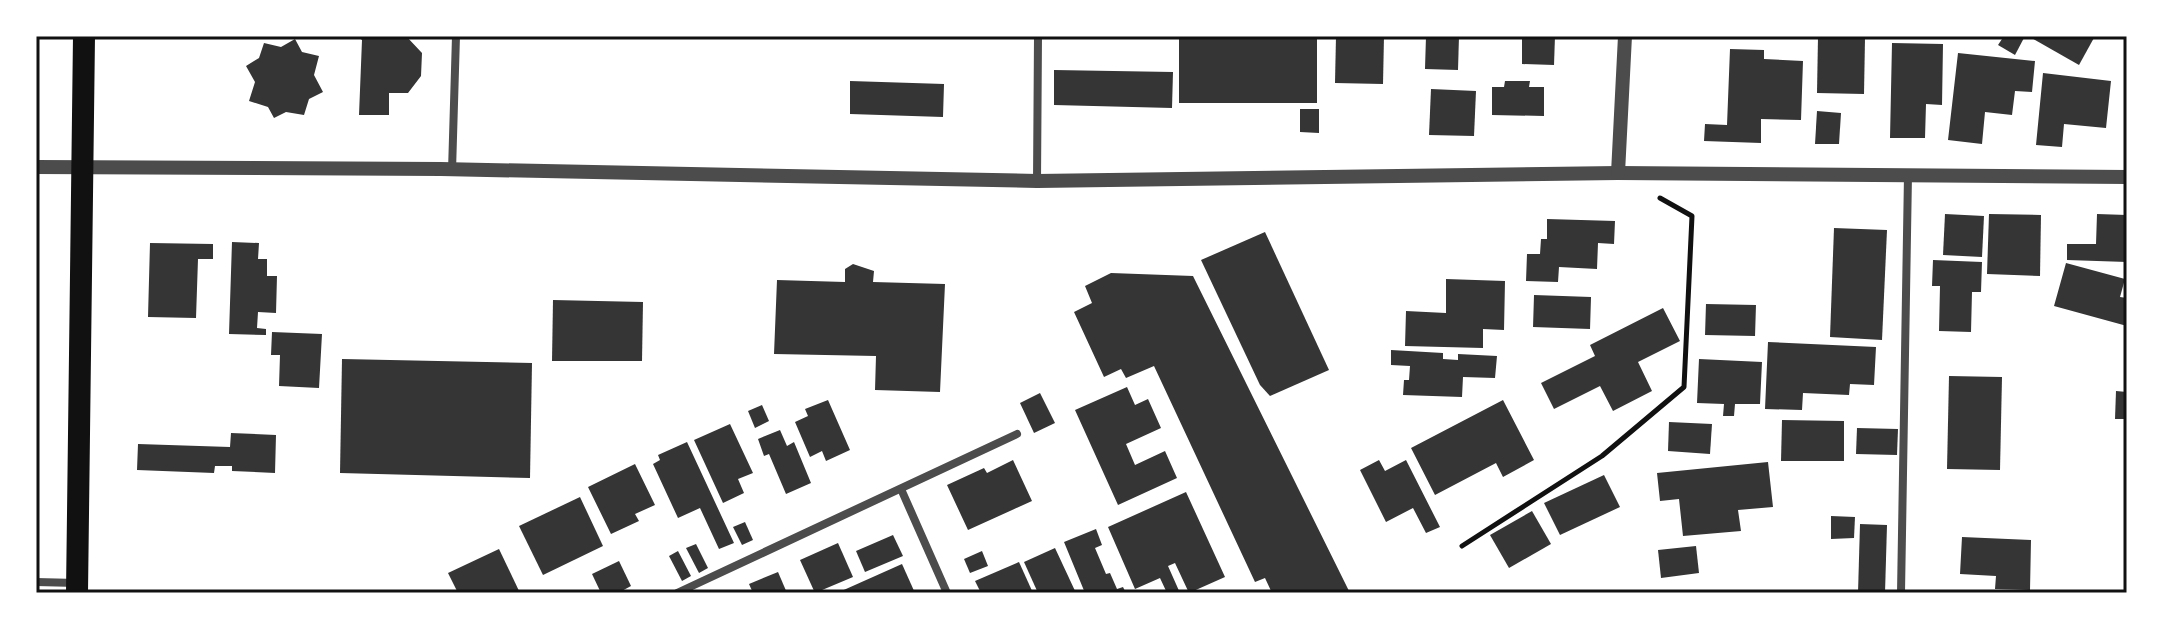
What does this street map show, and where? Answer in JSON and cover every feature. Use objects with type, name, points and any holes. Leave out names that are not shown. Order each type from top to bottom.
[{"type":"highway","points":[[78,588],[84,36]]},
{"type":"street","points":[[452,171],[456,36]]},
{"type":"street","points":[[1037,181],[1038,36]]},
{"type":"street","points":[[1618,173],[1625,36]]},
{"type":"street","points":[[36,167],[1037,181],[1618,173],[2127,177]]},
{"type":"street","points":[[1901,593],[1908,175]]},
{"type":"street","points":[[677,593],[1017,434]]},
{"type":"street","points":[[901,489],[947,593]]},
{"type":"street","points":[[36,582],[78,588]]},
{"type":"path","points":[[1462,546],[1602,456],[1684,387],[1692,216],[1618,173]]},
{"type":"building","points":[[357,36],[406,36],[422,53],[421,76],[408,93],[389,93],[389,115],[359,115],[362,40]]},
{"type":"building","points":[[1179,36],[1317,36],[1317,103],[1179,103]]},
{"type":"building","points":[[1336,36],[1384,36],[1383,84],[1335,83]]},
{"type":"building","points":[[1426,36],[1459,36],[1458,70],[1425,69]]},
{"type":"building","points":[[1522,36],[1555,36],[1554,65],[1522,64]]},
{"type":"building","points":[[2004,36],[2025,36],[2015,55],[1998,45]]},
{"type":"building","points":[[2028,36],[2095,36],[2079,65]]},
{"type":"building","points":[[1818,37],[1865,38],[1864,94],[1817,93]]},
{"type":"building","points":[[295,39],[302,52],[319,56],[314,75],[323,92],[309,99],[304,115],[286,112],[274,118],[268,107],[249,101],[255,82],[246,66],[259,58],[264,43],[281,47]]},
{"type":"building","points":[[1892,43],[1943,44],[1942,105],[1926,104],[1925,138],[1890,138]]},
{"type":"building","points":[[1730,49],[1764,50],[1764,59],[1803,61],[1801,120],[1761,119],[1761,143],[1704,141],[1705,124],[1727,125]]},
{"type":"building","points":[[1958,53],[2035,61],[2032,92],[2015,91],[2012,115],[1985,112],[1982,144],[1948,140]]},
{"type":"building","points":[[1054,70],[1173,72],[1172,108],[1054,105]]},
{"type":"building","points":[[2043,73],[2111,81],[2106,128],[2064,124],[2062,147],[2036,145]]},
{"type":"building","points":[[850,81],[944,84],[943,117],[850,114]]},
{"type":"building","points":[[1505,81],[1530,81],[1529,87],[1544,87],[1544,116],[1492,115],[1492,87],[1504,87]]},
{"type":"building","points":[[1431,89],[1476,91],[1474,136],[1429,135]]},
{"type":"building","points":[[1300,109],[1319,109],[1319,133],[1300,132]]},
{"type":"building","points":[[1817,111],[1841,113],[1839,144],[1815,144]]},
{"type":"building","points":[[1945,214],[1984,216],[1982,257],[1943,255]]},
{"type":"building","points":[[1989,214],[2041,215],[2040,276],[1987,274]]},
{"type":"building","points":[[2097,214],[2127,215],[2127,262],[2067,260],[2067,244],[2096,244]]},
{"type":"building","points":[[1547,219],[1615,221],[1614,244],[1598,243],[1597,269],[1559,267],[1558,282],[1526,281],[1527,254],[1540,254],[1541,239],[1547,239]]},
{"type":"building","points":[[1834,228],[1887,230],[1882,340],[1830,337]]},
{"type":"building","points":[[1265,232],[1329,370],[1270,396],[1260,385],[1201,260]]},
{"type":"building","points":[[232,242],[259,243],[258,259],[267,259],[267,276],[277,276],[276,313],[258,312],[257,328],[266,329],[266,335],[229,334]]},
{"type":"building","points":[[150,243],[213,244],[213,259],[198,259],[196,318],[148,317]]},
{"type":"building","points":[[1933,260],[1982,262],[1981,292],[1972,292],[1971,332],[1939,331],[1940,286],[1932,286]]},
{"type":"building","points":[[2066,263],[2125,279],[2120,297],[2127,298],[2127,326],[2054,306]]},
{"type":"building","points":[[853,264],[874,271],[873,282],[945,284],[940,392],[875,390],[876,356],[774,354],[777,280],[845,282],[845,269]]},
{"type":"building","points":[[1111,273],[1193,276],[1350,593],[1272,593],[1265,578],[1255,582],[1154,366],[1126,378],[1121,369],[1104,377],[1074,312],[1092,303],[1085,286]]},
{"type":"building","points":[[1446,279],[1505,281],[1504,330],[1483,329],[1483,348],[1405,346],[1406,311],[1446,313]]},
{"type":"building","points":[[1534,295],[1591,297],[1590,329],[1533,327]]},
{"type":"building","points":[[553,300],[643,302],[642,361],[552,361]]},
{"type":"building","points":[[1706,304],[1756,305],[1755,336],[1705,335]]},
{"type":"building","points":[[1663,308],[1680,341],[1638,362],[1652,391],[1613,411],[1600,386],[1554,409],[1541,383],[1595,356],[1590,345]]},
{"type":"building","points":[[272,332],[322,334],[319,388],[279,386],[280,355],[271,355]]},
{"type":"building","points":[[1768,342],[1876,347],[1874,385],[1850,384],[1849,395],[1803,393],[1802,410],[1765,409]]},
{"type":"building","points":[[1391,350],[1443,353],[1443,359],[1458,360],[1458,354],[1497,356],[1495,378],[1463,377],[1462,397],[1403,395],[1404,380],[1409,380],[1410,366],[1391,365]]},
{"type":"building","points":[[342,359],[532,363],[530,478],[340,473]]},
{"type":"building","points":[[1699,359],[1762,362],[1760,404],[1735,404],[1734,416],[1723,416],[1724,404],[1697,403]]},
{"type":"building","points":[[1949,376],[2002,377],[2000,470],[1947,469]]},
{"type":"building","points":[[1127,387],[1135,405],[1148,399],[1161,428],[1126,444],[1135,465],[1165,451],[1177,478],[1118,505],[1075,410]]},
{"type":"building","points":[[2116,391],[2127,392],[2127,419],[2115,419]]},
{"type":"building","points":[[1040,393],[1055,423],[1034,433],[1020,403]]},
{"type":"building","points":[[828,400],[850,450],[826,461],[822,451],[810,457],[795,422],[808,416],[805,409]]},
{"type":"building","points":[[1503,400],[1534,460],[1503,477],[1496,463],[1435,495],[1411,448]]},
{"type":"building","points":[[762,405],[769,421],[755,428],[748,411]]},
{"type":"building","points":[[1782,420],[1844,421],[1844,461],[1781,461]]},
{"type":"building","points":[[1669,422],[1712,424],[1710,454],[1668,451]]},
{"type":"building","points":[[730,424],[753,473],[738,479],[744,493],[723,503],[694,440]]},
{"type":"building","points":[[1857,428],[1898,429],[1897,455],[1856,454]]},
{"type":"building","points":[[780,430],[787,446],[794,442],[811,483],[786,494],[769,454],[764,456],[758,439]]},
{"type":"building","points":[[231,433],[276,435],[275,473],[232,471],[232,466],[215,466],[214,473],[137,470],[138,444],[230,447]]},
{"type":"building","points":[[687,442],[734,543],[719,549],[700,508],[678,518],[653,464],[660,460],[658,455]]},
{"type":"building","points":[[1013,460],[1032,501],[968,530],[947,485],[984,468],[987,473]]},
{"type":"building","points":[[1379,460],[1385,471],[1406,460],[1440,527],[1426,533],[1413,508],[1386,522],[1360,470]]},
{"type":"building","points":[[1768,462],[1773,507],[1738,510],[1741,531],[1683,536],[1679,499],[1660,501],[1657,473]]},
{"type":"building","points":[[635,464],[655,505],[635,514],[639,521],[611,534],[588,487]]},
{"type":"building","points":[[1604,475],[1620,507],[1560,535],[1544,503]]},
{"type":"building","points":[[1186,492],[1225,577],[1189,593],[1175,563],[1168,566],[1180,593],[1167,593],[1160,578],[1135,589],[1108,527]]},
{"type":"building","points":[[580,497],[603,546],[543,575],[519,526]]},
{"type":"building","points":[[1532,511],[1551,544],[1509,568],[1490,535]]},
{"type":"building","points":[[1831,516],[1855,517],[1854,538],[1831,539]]},
{"type":"building","points":[[745,522],[753,540],[742,545],[733,527]]},
{"type":"building","points":[[1860,524],[1887,525],[1885,593],[1858,593]]},
{"type":"building","points":[[1096,529],[1102,545],[1095,548],[1106,574],[1110,573],[1117,589],[1123,587],[1126,593],[1085,593],[1064,542]]},
{"type":"building","points":[[893,535],[903,556],[865,572],[856,551]]},
{"type":"building","points":[[1962,537],[2031,540],[2030,590],[1995,589],[1996,576],[1960,574]]},
{"type":"building","points":[[838,543],[853,577],[815,593],[800,560]]},
{"type":"building","points":[[696,544],[708,568],[699,573],[686,548]]},
{"type":"building","points":[[1696,546],[1699,573],[1661,578],[1658,550]]},
{"type":"building","points":[[1055,548],[1076,593],[1038,593],[1024,562]]},
{"type":"building","points":[[499,549],[520,593],[458,593],[448,573]]},
{"type":"building","points":[[678,551],[691,576],[682,581],[669,556]]},
{"type":"building","points":[[982,551],[988,566],[970,573],[964,559]]},
{"type":"building","points":[[619,561],[631,586],[618,593],[601,593],[592,574]]},
{"type":"building","points":[[1019,562],[1033,593],[981,593],[975,581]]},
{"type":"building","points":[[902,564],[915,593],[837,593]]},
{"type":"building","points":[[778,572],[787,593],[753,593],[749,584]]}]
